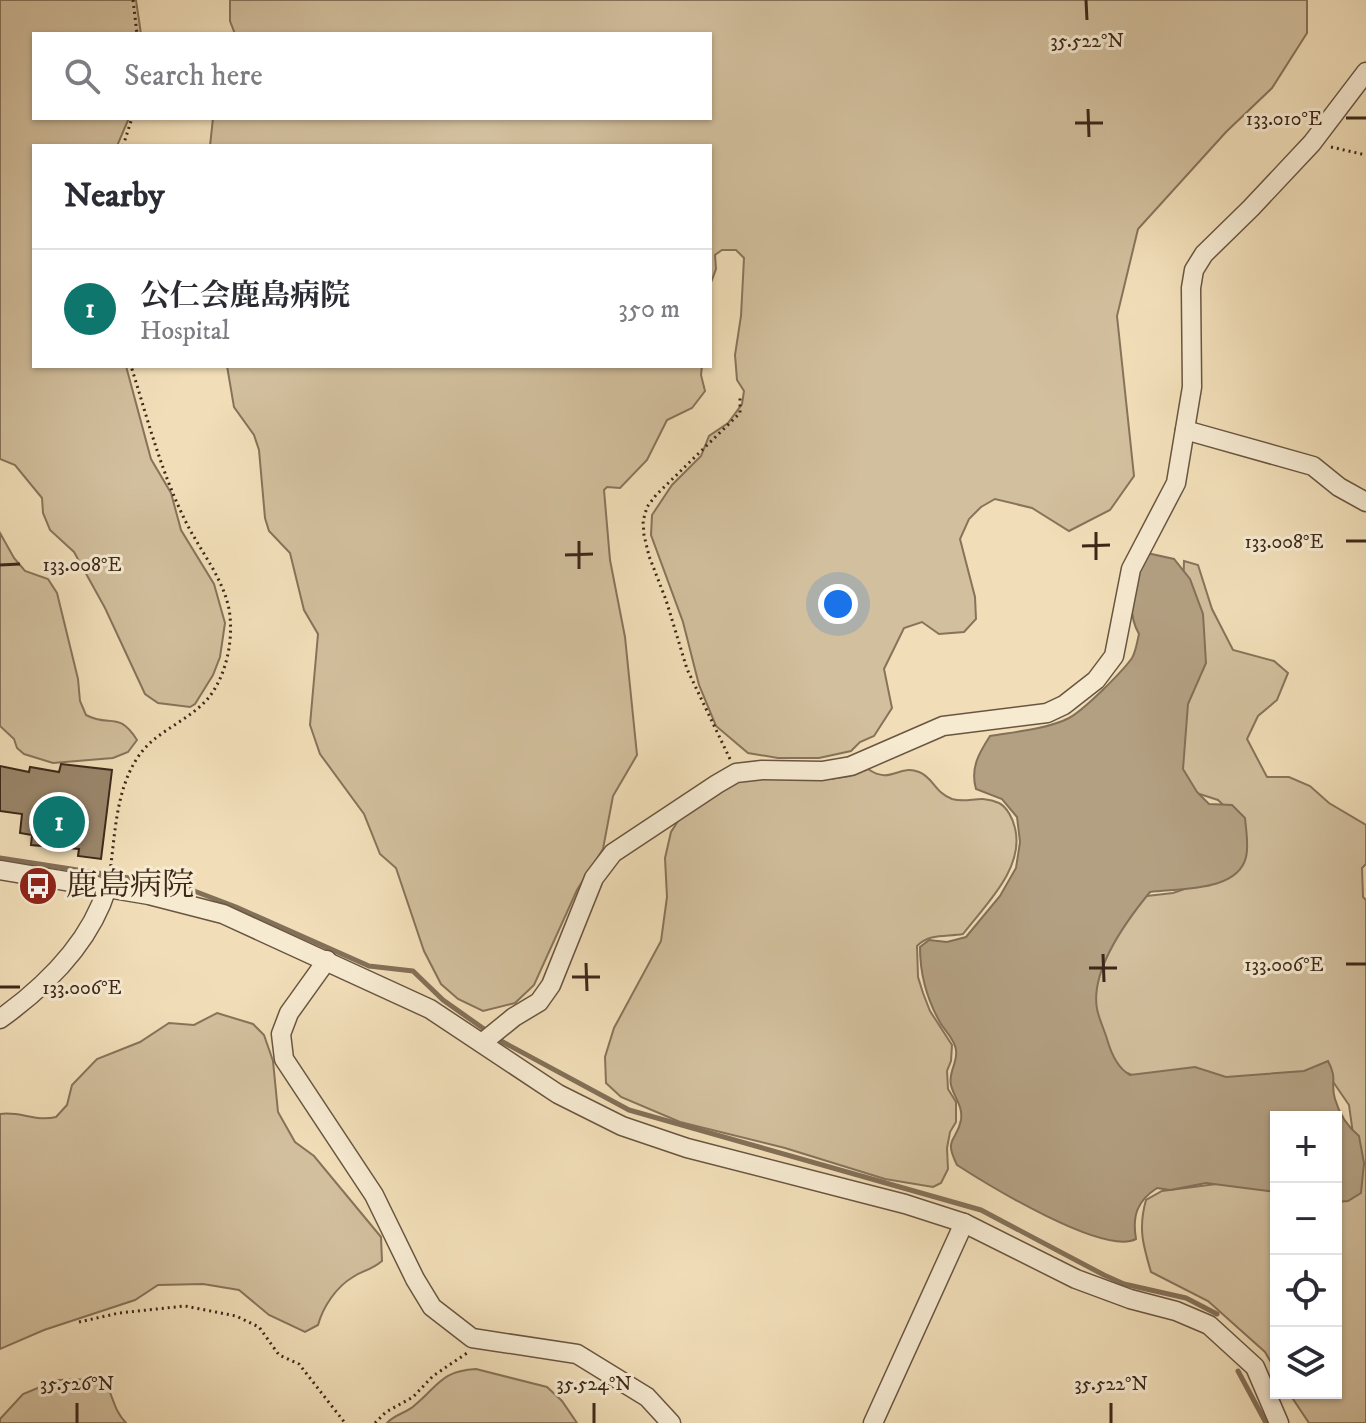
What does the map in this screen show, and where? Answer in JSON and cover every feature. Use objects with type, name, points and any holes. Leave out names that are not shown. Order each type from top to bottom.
[{"type":"street","points":[[490,1037],[539,1002],[551,985],[594,878],[613,853],[736,773],[822,771],[851,766],[943,726],[1047,713],[1064,705],[1096,680],[1114,656],[1131,569],[1176,483],[1192,387],[1191,288],[1194,270],[1204,254],[1312,143],[1366,72]]},
{"type":"street","points":[[1185,430],[1313,466],[1339,487],[1366,502]]},
{"type":"street","points":[[0,870],[108,879],[223,914],[490,1037],[558,1094],[622,1126],[687,1148],[905,1204],[964,1223],[1076,1279],[1130,1299],[1176,1311],[1209,1325],[1255,1367],[1279,1423]]},
{"type":"street","points":[[0,1019],[22,1003],[77,948],[103,900],[108,879]]},
{"type":"street","points":[[327,960],[289,1013],[281,1034],[284,1059],[374,1195],[432,1307],[472,1338],[577,1354],[647,1397],[671,1423]]},
{"type":"street","points":[[873,1423],[964,1223]]},
{"type":"path","points":[[133,0],[137,32]]},
{"type":"path","points":[[124,144],[131,120]]},
{"type":"path","points":[[1312,143],[1366,155]]},
{"type":"path","points":[[108,879],[120,799],[133,765],[152,741],[208,698],[222,675],[230,632],[229,609],[222,588],[183,517],[156,448],[132,368]]},
{"type":"path","points":[[736,773],[687,669],[649,556],[643,521],[647,507],[656,495],[740,413],[740,397]]},
{"type":"path","points":[[79,1322],[119,1313],[173,1307],[209,1309],[236,1316],[259,1327],[279,1355],[299,1364],[345,1423]]},
{"type":"path","points":[[375,1423],[386,1412],[413,1397],[446,1365],[482,1340]]},
{"type":"shaded area","points":[[0,0],[136,0],[141,32],[32,32],[32,120],[128,120],[118,144],[32,144],[32,368],[127,368],[151,459],[171,493],[181,530],[214,584],[225,623],[220,657],[195,704],[190,707],[158,703],[145,694],[105,608],[74,552],[50,530],[43,513],[42,498],[15,465],[0,459]]},
{"type":"shaded area","points":[[230,0],[1307,0],[1307,33],[1272,88],[1226,132],[1138,229],[1117,316],[1134,476],[1110,510],[1069,531],[1032,508],[995,499],[981,507],[969,519],[960,539],[975,597],[976,619],[964,632],[939,634],[922,622],[904,628],[884,669],[892,708],[874,736],[860,742],[851,751],[819,758],[778,758],[748,753],[716,726],[699,685],[683,622],[651,535],[652,515],[672,485],[701,456],[709,436],[728,423],[742,404],[744,391],[737,380],[735,355],[744,258],[736,250],[722,250],[715,255],[716,269],[712,280],[712,144],[210,144],[213,120],[712,120],[712,32],[234,32],[230,21]]},
{"type":"shaded area","points":[[227,368],[702,368],[705,391],[692,408],[667,420],[647,460],[620,488],[607,487],[604,490],[610,560],[625,637],[637,755],[613,796],[603,849],[577,890],[534,985],[515,1003],[483,1011],[458,999],[441,984],[424,951],[396,868],[380,854],[364,814],[320,754],[310,725],[318,634],[304,610],[290,553],[269,531],[259,450],[254,435],[234,407]]},
{"type":"shaded area","points":[[0,533],[25,571],[48,579],[57,593],[78,679],[80,701],[86,715],[124,725],[137,740],[128,752],[113,758],[53,763],[24,754],[0,726]]},
{"type":"shaded area","points":[[1147,553],[1174,559],[1190,579],[1203,614],[1206,663],[1188,704],[1183,769],[1197,792],[1209,804],[1232,805],[1245,818],[1247,848],[1241,868],[1232,877],[1206,886],[1150,892],[1131,917],[1112,946],[1096,994],[1098,1013],[1110,1050],[1118,1064],[1130,1075],[1195,1067],[1226,1077],[1304,1071],[1328,1061],[1340,1111],[1270,1111],[1270,1191],[1206,1183],[1170,1190],[1157,1188],[1145,1198],[1138,1210],[1136,1239],[1120,1242],[1046,1216],[957,1165],[951,1144],[961,1115],[950,1080],[956,1050],[928,996],[920,947],[929,940],[947,942],[966,937],[1000,896],[1016,868],[1020,842],[1017,817],[1002,799],[976,789],[975,767],[982,748],[990,736],[1041,727],[1069,718],[1112,681],[1132,658],[1139,634],[1132,604]]},
{"type":"shaded area","points":[[1184,561],[1198,565],[1212,609],[1233,650],[1274,661],[1288,673],[1277,700],[1258,716],[1247,739],[1267,777],[1289,777],[1310,786],[1329,803],[1366,825],[1366,864],[1362,868],[1363,897],[1366,900],[1366,1423],[1309,1423],[1293,1399],[1342,1399],[1342,1190],[1358,1170],[1349,1105],[1327,1073],[1146,1081],[1113,1067],[1091,999],[1099,965],[1138,897],[1173,893],[1211,880],[1236,817],[1218,800],[1187,790],[1177,765]]},
{"type":"shaded area","points":[[868,769],[883,775],[912,770],[928,777],[952,799],[986,799],[999,803],[1005,807],[1015,828],[1017,843],[1009,871],[963,934],[933,937],[917,946],[918,977],[923,993],[930,1011],[952,1045],[947,1071],[948,1089],[956,1102],[956,1122],[947,1148],[948,1169],[941,1183],[933,1187],[885,1179],[785,1148],[680,1122],[621,1097],[606,1083],[605,1057],[614,1028],[661,941],[667,897],[665,858],[671,832],[680,818],[732,783],[750,777],[830,779]]},
{"type":"shaded area","points":[[217,1013],[253,1024],[264,1035],[273,1061],[278,1112],[295,1142],[314,1156],[381,1237],[382,1261],[341,1286],[323,1311],[318,1325],[305,1332],[269,1315],[239,1290],[203,1284],[158,1285],[135,1300],[44,1330],[0,1349],[0,1114],[56,1117],[67,1105],[72,1085],[97,1059],[140,1042],[169,1023],[194,1025]]},
{"type":"shaded area","points":[[1342,1115],[1359,1136],[1364,1163],[1361,1193],[1342,1202]]},
{"type":"shaded area","points":[[1232,1182],[1270,1186],[1270,1361],[1265,1352],[1208,1301],[1151,1272],[1142,1236],[1144,1210],[1146,1200],[1162,1191]]},
{"type":"shaded area","points":[[476,1369],[547,1387],[562,1401],[577,1423],[387,1423],[412,1408],[441,1380],[464,1370]]},
{"type":"shaded area","points":[[103,1379],[126,1423],[0,1423],[0,1419],[23,1394],[57,1380]]},
{"type":"building","points":[[61,764],[112,770],[101,859],[78,856],[79,849],[31,845],[32,835],[20,833],[22,814],[0,811],[0,766],[29,772],[30,767],[59,772]]},
{"type":"waterway","points":[[0,858],[181,886],[369,966],[413,971],[443,1000],[501,1041],[629,1110],[981,1210],[1124,1284],[1186,1298],[1217,1314]]},
{"type":"waterway","points":[[1238,1371],[1266,1423]]},
{"type":"place","name":"公仁会鹿島病院","points":[[59,822]]},
{"type":"place","name":"鹿島病院","points":[[38,886]]}]
